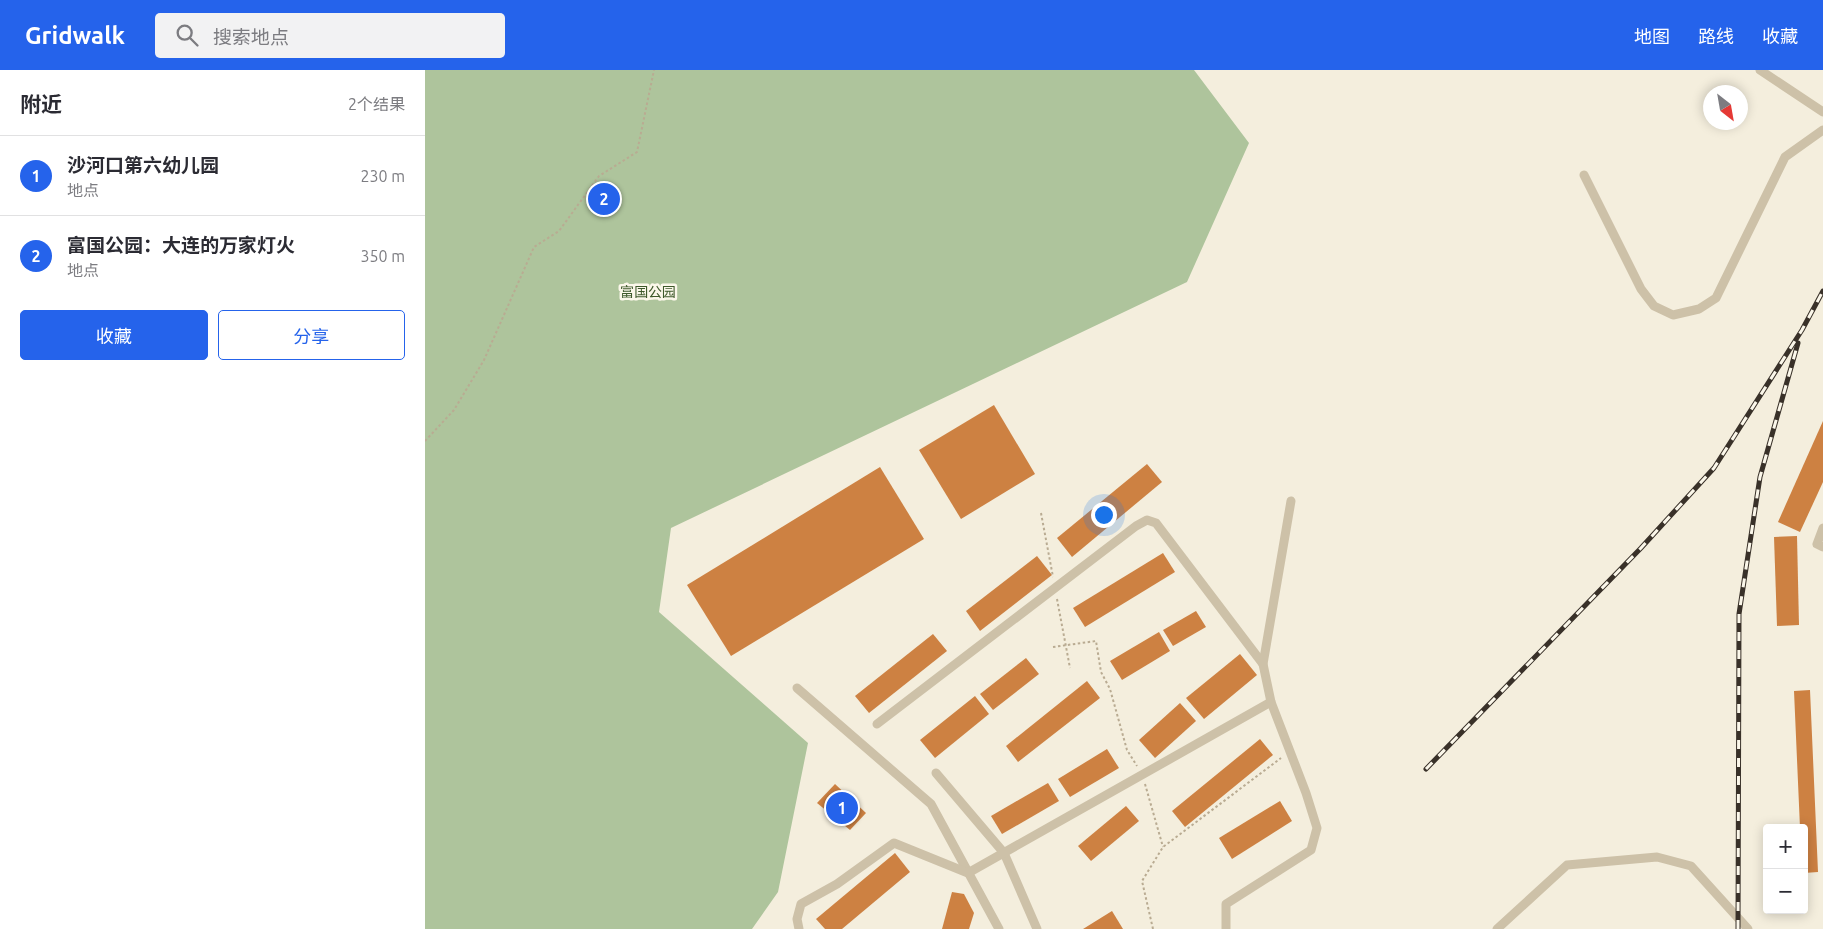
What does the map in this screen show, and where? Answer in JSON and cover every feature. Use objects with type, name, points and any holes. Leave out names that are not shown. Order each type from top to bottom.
[{"type":"street","points":[[1760,70],[1823,112]]},
{"type":"street","points":[[1583,175],[1641,289],[1654,306],[1673,315],[1699,309],[1716,298],[1785,157],[1823,130]]},
{"type":"street","points":[[1226,929],[1226,904],[1311,850],[1317,828],[1306,793],[1271,702],[1263,664],[1291,501]]},
{"type":"street","points":[[877,724],[1136,526],[1147,520],[1156,523],[1263,664]]},
{"type":"street","points":[[1823,528],[1817,544],[1823,547]]},
{"type":"street","points":[[797,688],[931,804],[999,929]]},
{"type":"street","points":[[968,873],[1271,702]]},
{"type":"street","points":[[936,773],[1004,853],[1037,929]]},
{"type":"street","points":[[799,929],[797,919],[801,904],[837,884],[894,843],[968,873]]},
{"type":"street","points":[[1497,929],[1567,865],[1657,857],[1691,866],[1748,929]]},
{"type":"path","points":[[425,441],[454,410],[484,360],[535,247],[559,231],[599,176],[637,152],[654,70]]},
{"type":"path","points":[[1053,647],[1096,641],[1101,672],[1110,689],[1127,750],[1142,775],[1163,847]]},
{"type":"path","points":[[1153,929],[1141,881],[1163,847],[1289,752]]},
{"type":"green space","name":"富国公园","points":[[425,70],[1194,70],[1249,143],[1187,282],[671,528],[659,612],[808,743],[778,892],[752,929],[425,929]]},
{"type":"building","points":[[994,405],[1035,474],[961,519],[919,450]]},
{"type":"building","points":[[1823,421],[1823,482],[1800,532],[1778,522]]},
{"type":"building","points":[[1147,464],[1162,482],[1072,557],[1057,538]]},
{"type":"building","points":[[880,467],[924,539],[731,656],[687,585]]},
{"type":"building","points":[[1797,536],[1799,625],[1777,626],[1774,537]]},
{"type":"building","points":[[1163,553],[1175,572],[1085,627],[1073,608]]},
{"type":"building","points":[[1037,556],[1052,575],[980,631],[966,611]]},
{"type":"building","points":[[1196,611],[1206,627],[1173,646],[1163,630]]},
{"type":"building","points":[[1159,632],[1170,651],[1122,680],[1110,661]]},
{"type":"building","points":[[933,634],[947,651],[869,713],[855,696]]},
{"type":"building","points":[[1240,654],[1257,675],[1204,719],[1186,698]]},
{"type":"building","points":[[1026,658],[1039,674],[993,710],[980,694]]},
{"type":"building","points":[[1087,681],[1100,698],[1018,762],[1006,746]]},
{"type":"building","points":[[1810,690],[1818,872],[1808,873],[1808,824],[1800,824],[1794,691]]},
{"type":"building","points":[[975,696],[989,714],[935,758],[920,740]]},
{"type":"building","points":[[1180,703],[1196,721],[1155,758],[1139,740]]},
{"type":"building","points":[[1260,739],[1273,755],[1185,827],[1172,811]]},
{"type":"building","points":[[1107,749],[1119,768],[1070,797],[1058,779]]},
{"type":"building","points":[[1048,783],[1059,801],[1002,834],[991,816]]},
{"type":"building","points":[[835,784],[866,813],[850,830],[817,803]]},
{"type":"building","points":[[1280,801],[1292,821],[1232,859],[1219,838]]},
{"type":"building","points":[[1126,806],[1139,821],[1091,861],[1078,846]]},
{"type":"building","points":[[895,853],[910,872],[842,929],[825,929],[816,919]]},
{"type":"building","points":[[952,892],[964,894],[974,913],[969,929],[942,929]]},
{"type":"building","points":[[1112,911],[1123,929],[1083,929]]},
{"type":"railway","points":[[1426,769],[1641,548],[1714,468],[1802,330],[1823,291]]},
{"type":"railway","points":[[1738,929],[1739,614],[1760,477],[1798,343]]},
{"type":"place","name":"富国公园：大连的万家灯火","points":[[604,199]]},
{"type":"place","name":"沙河口第六幼儿园","points":[[842,808]]}]
